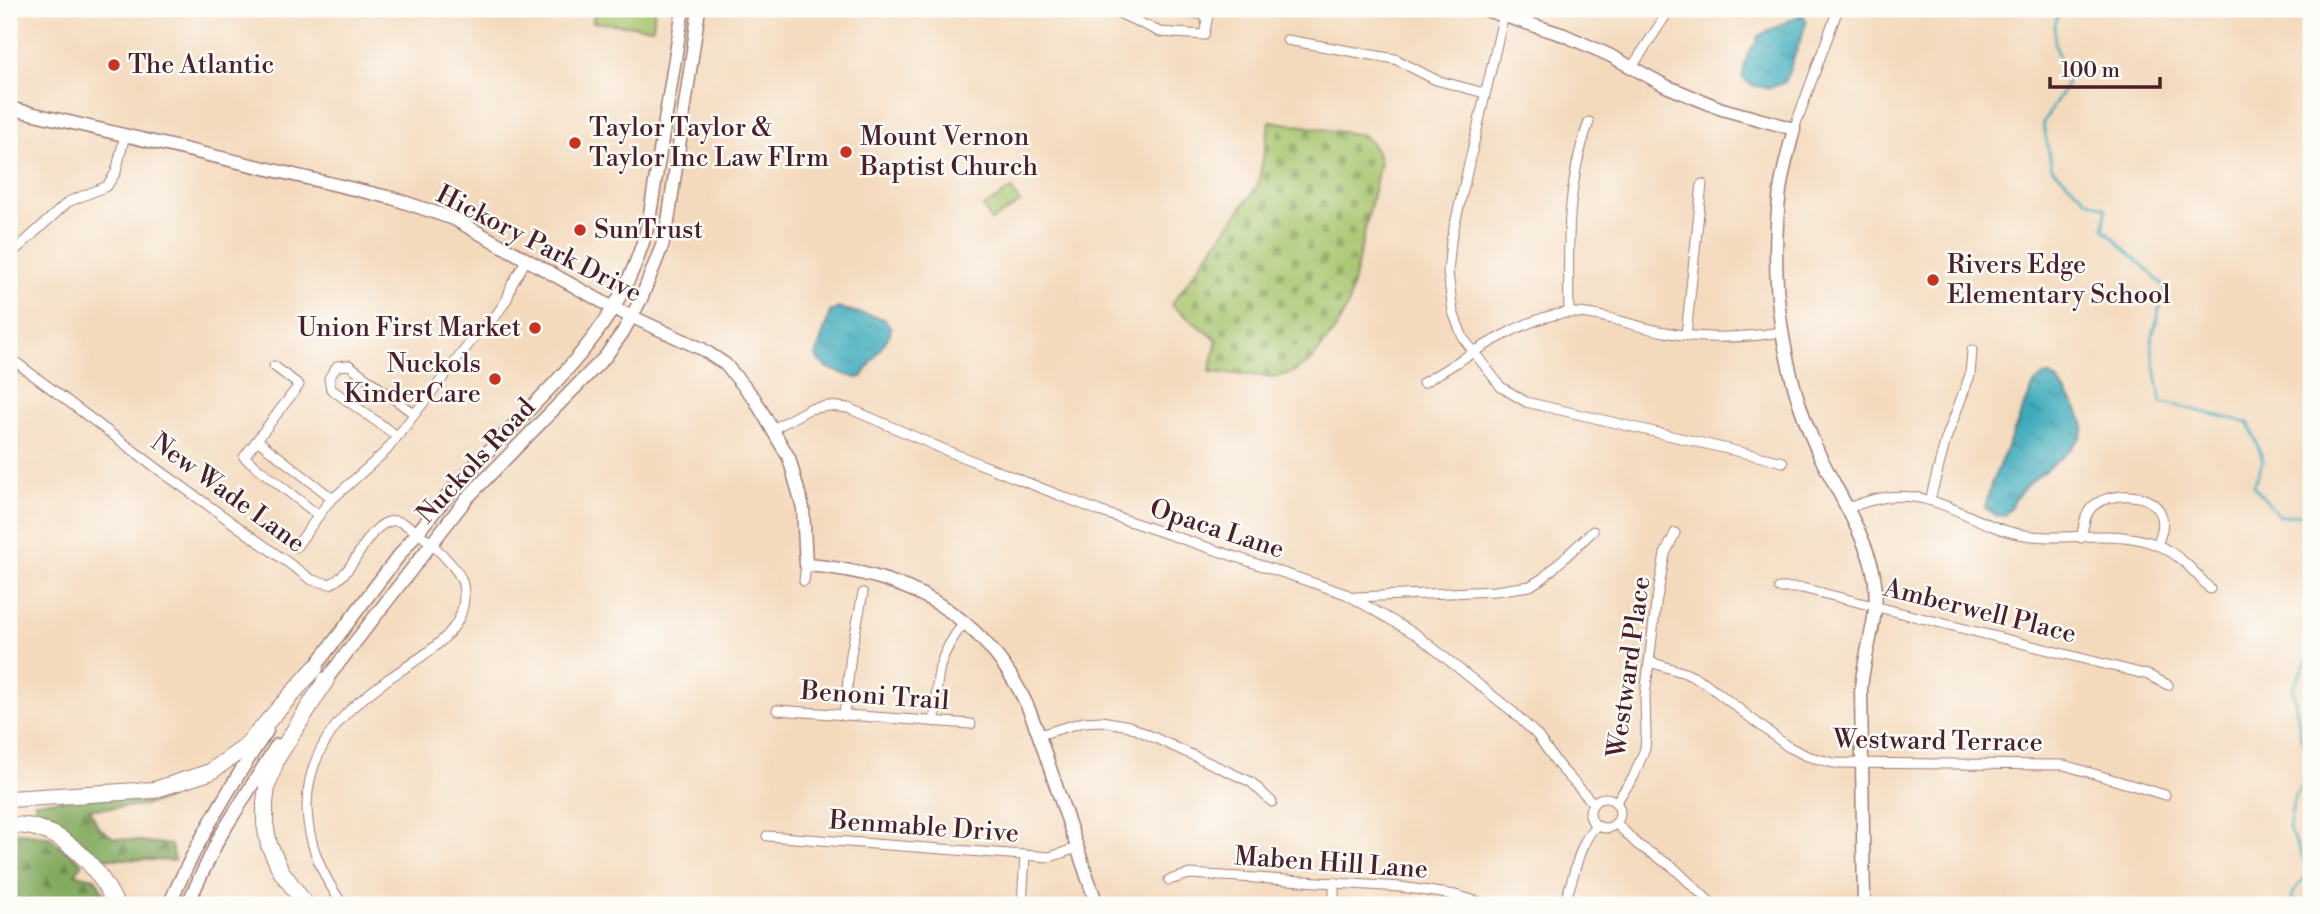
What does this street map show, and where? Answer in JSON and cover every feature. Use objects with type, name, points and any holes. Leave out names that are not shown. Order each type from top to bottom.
[{"type":"highway","points":[[9,799],[154,790],[210,772],[244,748],[320,674]]},
{"type":"highway","points":[[306,905],[281,871],[269,845],[265,803],[267,786],[277,758],[320,674]]},
{"type":"highway","points":[[9,825],[32,826],[65,840],[96,872],[116,905]]},
{"type":"street","name":"Nuckols Road","points":[[187,905],[207,860],[241,801],[320,674],[418,533],[481,458],[578,359],[615,309],[641,251],[649,220],[682,9]]},
{"type":"street","name":"Nuckols Road","points":[[169,905],[196,846],[266,732],[320,674],[488,475],[593,371],[614,346],[653,274],[668,222],[699,9]]},
{"type":"street","points":[[1110,9],[1160,32],[1204,36],[1208,16],[1173,9]]},
{"type":"street","points":[[1483,9],[1564,35],[1666,86],[1722,109],[1794,128]]},
{"type":"street","points":[[1632,67],[1670,9]]},
{"type":"street","points":[[1838,9],[1794,128],[1781,189],[1776,238],[1777,296],[1782,332],[1801,407],[1818,452],[1871,566],[1875,583],[1875,606],[1861,688],[1864,905]]},
{"type":"street","points":[[1504,14],[1451,242],[1448,273],[1453,312],[1463,338],[1501,387],[1526,402],[1783,462]]},
{"type":"street","points":[[1287,40],[1395,60],[1436,80],[1484,93]]},
{"type":"street","name":"Hickory Park Drive","points":[[9,108],[392,198],[454,219],[615,309],[702,349],[725,364],[744,384],[789,458],[800,492],[805,524],[804,581]]},
{"type":"street","points":[[1569,313],[1570,203],[1577,162],[1589,122]]},
{"type":"street","points":[[9,256],[68,202],[99,191],[113,180],[125,135]]},
{"type":"street","points":[[1686,335],[1702,184]]},
{"type":"street","points":[[296,547],[332,498],[376,460],[476,335],[502,307],[527,259]]},
{"type":"street","points":[[1423,383],[1525,325],[1569,313],[1686,335],[1736,337],[1782,332]]},
{"type":"street","points":[[1930,500],[1946,439],[1970,375],[1972,350]]},
{"type":"street","name":"New Wade Lane","points":[[10,361],[319,583],[330,584],[341,577],[377,530],[385,524],[398,521],[418,533]]},
{"type":"street","points":[[397,436],[331,389],[328,378],[337,366],[349,365],[414,413]]},
{"type":"street","points":[[274,366],[299,385],[244,457],[318,515]]},
{"type":"street","name":"Opaca Lane","points":[[773,429],[809,409],[829,406],[848,408],[1098,512],[1354,598],[1417,635],[1520,718],[1593,803]]},
{"type":"street","points":[[257,440],[332,498]]},
{"type":"street","points":[[1846,509],[1885,497],[1901,496],[1930,500],[1987,525],[2017,534],[2051,538],[2122,537],[2157,545],[2178,557],[2210,589]]},
{"type":"street","points":[[2081,538],[2092,507],[2104,500],[2122,496],[2137,497],[2154,505],[2162,515],[2162,532],[2157,545]]},
{"type":"street","points":[[1354,598],[1495,591],[1530,586],[1543,578],[1594,531]]},
{"type":"street","points":[[343,905],[319,867],[311,846],[307,819],[310,780],[324,743],[345,715],[443,638],[457,623],[464,598],[461,578],[447,559],[418,533]]},
{"type":"street","name":"Westward Place","points":[[1616,802],[1633,778],[1645,749],[1644,696],[1656,604],[1665,554],[1675,533]]},
{"type":"street","points":[[806,565],[854,570],[900,584],[933,601],[964,623],[999,659],[1025,702],[1039,735],[1097,905]]},
{"type":"street","name":"Amberwell Place","points":[[1779,588],[1802,588],[1875,606],[2148,675],[2168,685]]},
{"type":"street","points":[[844,716],[851,654],[863,593]]},
{"type":"street","points":[[935,722],[940,660],[946,646],[964,623]]},
{"type":"street","name":"Westward Terrace","points":[[1650,662],[1704,682],[1787,746],[1807,756],[1833,763],[2064,765],[2109,776],[2165,795]]},
{"type":"street","name":"Benoni Trail","points":[[777,710],[971,724]]},
{"type":"street","points":[[1039,735],[1083,722],[1102,721],[1129,726],[1251,782],[1272,802]]},
{"type":"street","points":[[1604,798],[1616,802],[1620,811],[1616,823],[1608,828],[1596,825],[1590,817],[1593,803],[1604,798]]},
{"type":"street","points":[[1616,823],[1638,845],[1673,867],[1713,905]]},
{"type":"street","points":[[1563,905],[1573,881],[1578,853],[1596,825]]},
{"type":"street","name":"Benmable Drive","points":[[767,836],[1050,857],[1077,848]]},
{"type":"street","points":[[1023,905],[1025,855]]},
{"type":"street","name":"Maben Hill Lane","points":[[1169,880],[1190,874],[1426,890],[1490,905]]},
{"type":"street","points":[[1334,883],[1334,905]]},
{"type":"green space","points":[[594,9],[655,9],[653,28],[593,22]]},
{"type":"green space","points":[[1270,121],[1362,135],[1376,150],[1380,163],[1348,306],[1334,331],[1312,360],[1294,372],[1276,377],[1210,372],[1217,340],[1171,305],[1258,185]]},
{"type":"green space","points":[[1012,189],[1020,203],[991,221],[983,207]]},
{"type":"green space","points":[[167,791],[171,798],[142,806],[90,809],[98,827],[114,838],[171,845],[175,861],[98,858],[58,822],[34,815],[35,802]]},
{"type":"green space","points":[[9,831],[49,837],[82,863],[75,874],[95,878],[110,905],[9,905]]},
{"type":"water","points":[[1802,14],[1807,21],[1785,82],[1762,87],[1746,81],[1742,77],[1745,63],[1758,36]]},
{"type":"water","points":[[839,308],[884,319],[891,328],[890,334],[862,377],[856,378],[833,370],[816,356],[830,312]]},
{"type":"water","points":[[2045,375],[2056,380],[2064,389],[2081,417],[2083,431],[2066,453],[2024,488],[2005,515],[1996,516],[1985,508],[1991,484],[2032,389]]},
{"type":"waterway","points":[[2062,9],[2057,17],[2054,36],[2067,84],[2043,123],[2052,168],[2086,199],[2106,208],[2104,229],[2165,287],[2151,343],[2161,402],[2249,423],[2263,460],[2254,486],[2279,516],[2311,514]]},
{"type":"waterway","points":[[2311,652],[2293,688],[2301,738],[2311,755]]},
{"type":"waterway","points":[[2292,905],[2293,893],[2310,871],[2289,829],[2294,797],[2311,773]]},
{"type":"place","name":"The Atlantic","points":[[114,65]]},
{"type":"place","name":"Taylor Taylor & Taylor Inc Law FIrm","points":[[575,143]]},
{"type":"place","name":"Mount Vernon Baptist Church","points":[[846,152]]},
{"type":"place","name":"SunTrust","points":[[580,230]]},
{"type":"place","name":"Rivers Edge Elementary School","points":[[1933,280]]},
{"type":"place","name":"Union First Market","points":[[535,328]]},
{"type":"place","name":"Nuckols KinderCare","points":[[495,379]]}]
